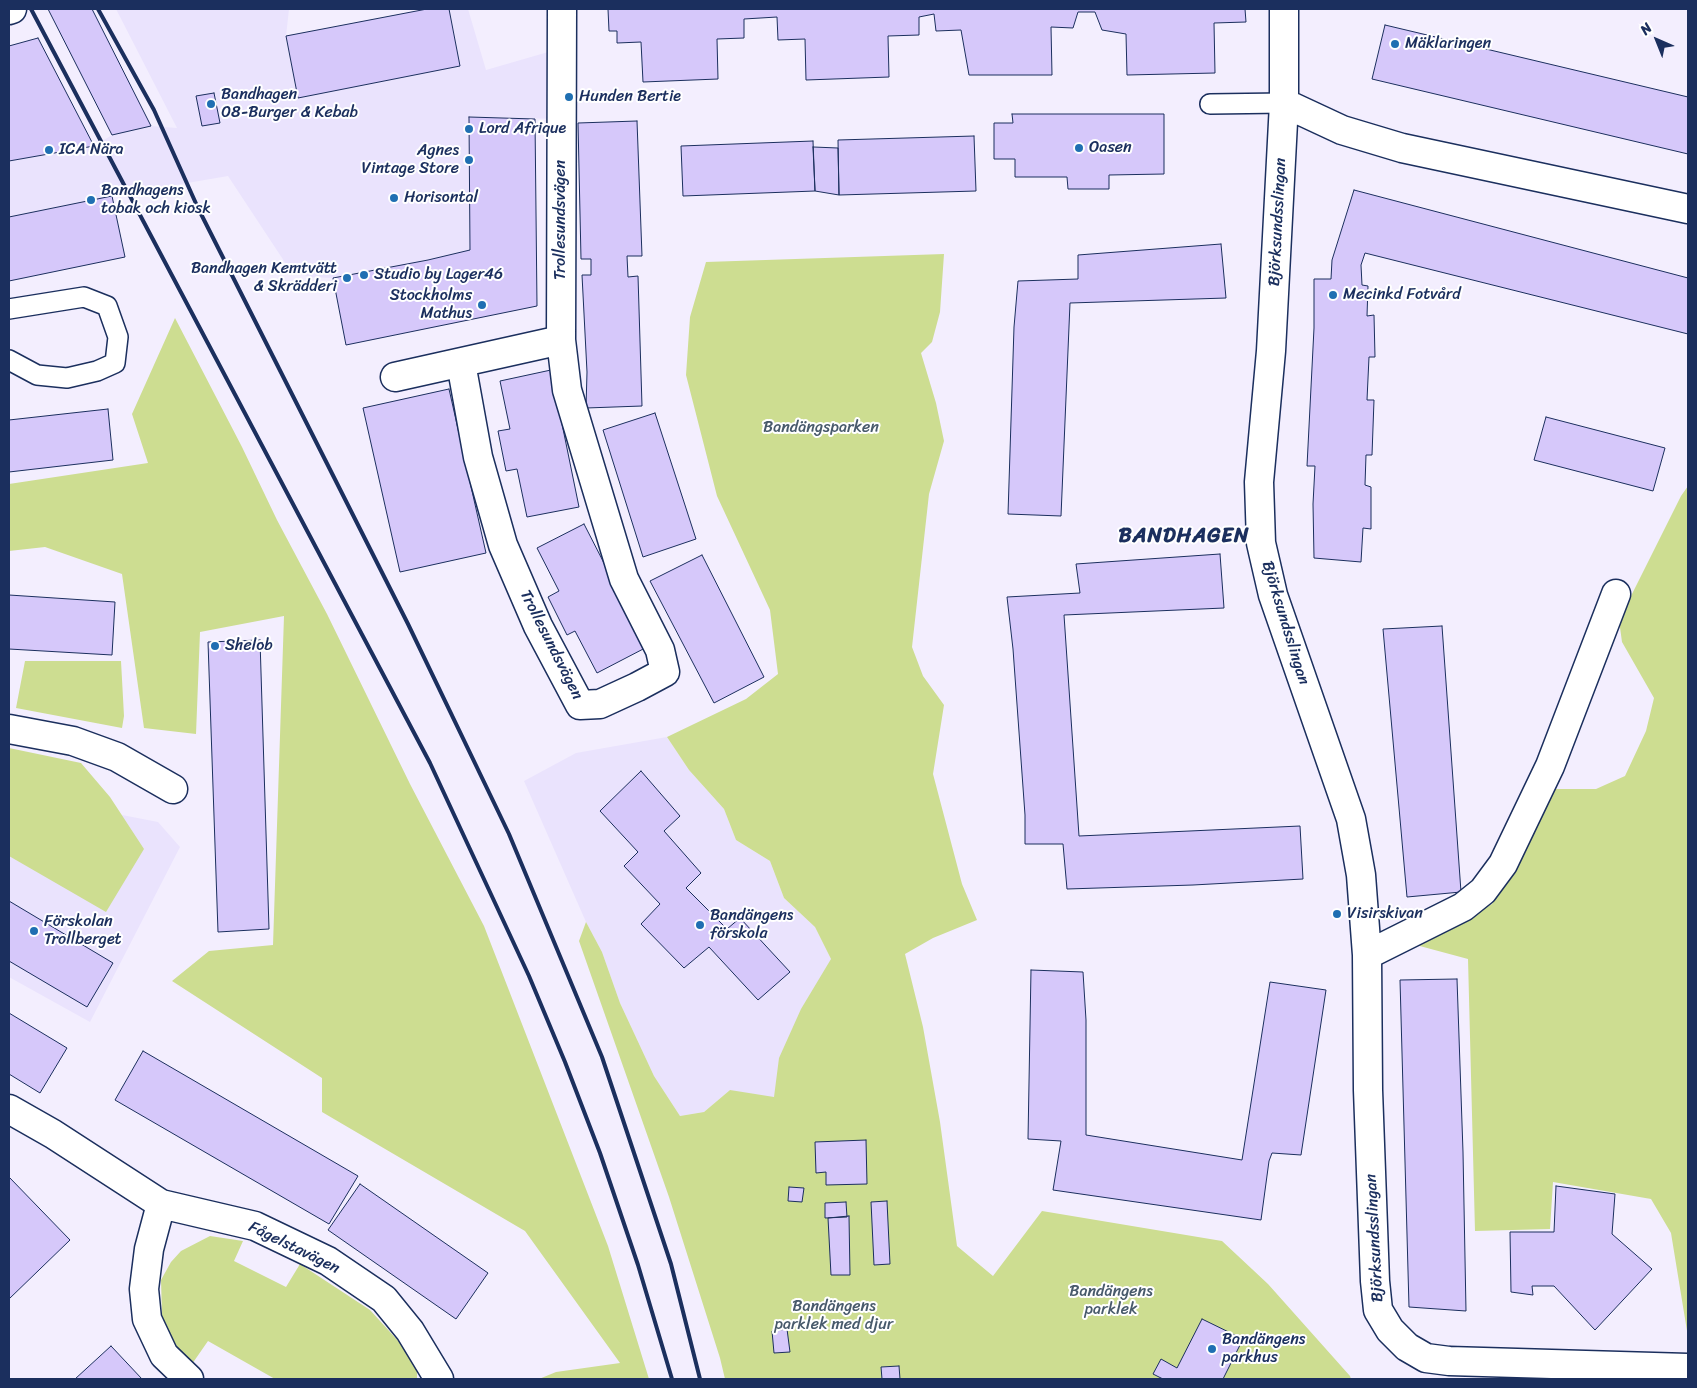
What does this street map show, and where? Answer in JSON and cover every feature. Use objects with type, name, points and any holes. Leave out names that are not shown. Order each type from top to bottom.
[{"type":"street","name":"Trollesundsvägen","points":[[461,363],[478,457],[503,545],[538,626],[580,705],[600,704],[665,672],[660,650],[624,579],[567,390],[561,340],[562,9]]},
{"type":"street","name":"Björksundsslingan","points":[[1284,9],[1284,104],[1272,342],[1259,482],[1261,543],[1273,595],[1351,819],[1362,876],[1367,955],[1368,1090],[1374,1281],[1378,1310],[1390,1330],[1407,1347],[1426,1358],[1449,1361],[1688,1368]]},
{"type":"street","points":[[1284,104],[1342,130],[1402,148],[1688,209]]},
{"type":"street","points":[[395,377],[561,340]]},
{"type":"street","points":[[1367,955],[1463,907],[1483,891],[1503,864],[1550,766],[1616,594]]},
{"type":"street","points":[[9,729],[73,741],[117,757],[173,789]]},
{"type":"street","name":"Fågelstavägen","points":[[9,1108],[53,1134],[161,1204],[256,1226],[328,1261],[384,1299],[410,1331],[439,1379]]},
{"type":"street","points":[[161,1204],[148,1257],[144,1289],[147,1319],[164,1355],[189,1379]]},
{"type":"lane","points":[[1210,104],[1284,104]]},
{"type":"lane","points":[[9,309],[84,297],[107,306],[118,337],[114,363],[97,371],[67,378],[37,375],[9,360]]},
{"type":"shaded area","points":[[116,9],[289,9],[286,36],[298,98],[460,66],[449,9],[468,9],[486,70],[562,48],[561,119],[469,117],[470,250],[333,278],[308,277],[286,264],[228,176],[117,195],[9,217],[9,161],[94,146],[112,135],[151,126],[177,128]]},
{"type":"shaded area","name":"Bandängens förskola","points":[[667,737],[689,770],[724,809],[736,840],[770,861],[784,898],[815,927],[831,959],[802,1110],[730,1090],[704,1112],[680,1116],[654,1076],[620,1003],[602,952],[586,922],[524,781],[576,753]]},
{"type":"shaded area","points":[[9,793],[158,822],[180,847],[90,1022],[9,977]]},
{"type":"green space","name":"Bandängsparken","points":[[944,254],[940,312],[932,342],[921,353],[936,403],[944,441],[929,494],[912,647],[923,676],[944,705],[933,774],[962,884],[977,920],[933,938],[905,954],[923,1027],[940,1122],[957,1246],[993,1276],[1042,1211],[1222,1241],[1268,1284],[1351,1379],[725,1379],[669,1197],[579,941],[586,922],[602,952],[620,1003],[654,1076],[680,1116],[704,1112],[730,1090],[774,1097],[779,1058],[801,1009],[831,959],[815,927],[784,898],[770,861],[736,840],[724,809],[689,770],[667,737],[746,699],[778,674],[770,610],[717,496],[686,375],[690,317],[706,262]]},
{"type":"green space","points":[[175,318],[242,447],[277,520],[327,614],[410,784],[484,926],[608,1246],[649,1379],[539,1379],[556,1372],[620,1363],[525,1231],[322,1112],[322,1078],[172,981],[209,951],[273,945],[284,616],[200,632],[196,734],[144,728],[122,574],[45,547],[9,551],[9,484],[148,463],[132,414]]},
{"type":"green space","points":[[1688,486],[1688,1337],[1671,1233],[1651,1199],[1553,1182],[1550,1229],[1475,1231],[1468,959],[1416,945],[1492,904],[1552,789],[1596,789],[1625,776],[1646,731],[1654,698],[1622,642],[1619,620],[1681,496]]},
{"type":"green space","points":[[25,661],[121,661],[124,716],[122,728],[16,708]]},
{"type":"green space","points":[[9,748],[81,763],[110,797],[144,849],[106,912],[9,856]]},
{"type":"green space","points":[[210,1236],[243,1241],[234,1261],[286,1287],[300,1264],[370,1310],[401,1344],[417,1368],[417,1379],[275,1379],[208,1341],[192,1364],[170,1339],[162,1316],[161,1280],[171,1262],[181,1251]]},
{"type":"building","points":[[48,9],[92,9],[151,126],[112,135]]},
{"type":"building","points":[[427,9],[449,9],[460,66],[298,98],[286,36]]},
{"type":"building","points":[[608,9],[1245,9],[1246,22],[1214,23],[1215,73],[1127,75],[1126,34],[1102,30],[1095,12],[1078,12],[1073,28],[1051,27],[1052,75],[969,75],[961,30],[936,31],[934,14],[919,17],[919,35],[888,36],[889,77],[806,80],[805,39],[778,40],[777,17],[744,19],[744,38],[717,39],[718,79],[643,82],[641,42],[617,43],[617,31],[609,31]]},
{"type":"building","points":[[1385,25],[1688,97],[1688,154],[1372,79]]},
{"type":"building","points":[[38,38],[94,146],[9,161],[9,46]]},
{"type":"building","points":[[214,93],[220,123],[202,126],[196,96]]},
{"type":"building","name":"Oasen","points":[[1012,114],[1164,114],[1164,174],[1109,175],[1109,189],[1068,189],[1067,177],[1015,177],[1015,159],[994,159],[994,123],[1013,123]]},
{"type":"building","points":[[469,117],[535,119],[537,306],[346,345],[333,278],[470,250]]},
{"type":"building","points":[[637,121],[642,256],[627,256],[628,277],[638,276],[642,406],[586,408],[587,372],[582,275],[591,275],[591,259],[581,259],[578,123]]},
{"type":"building","points":[[974,136],[976,191],[839,195],[838,140]]},
{"type":"building","points":[[813,141],[815,191],[683,196],[681,146]]},
{"type":"building","points":[[813,147],[838,148],[839,195],[815,191]]},
{"type":"building","points":[[1354,190],[1688,278],[1688,334],[1365,253],[1361,265],[1362,285],[1368,286],[1367,316],[1374,315],[1375,357],[1369,357],[1367,400],[1374,400],[1372,455],[1366,455],[1365,485],[1371,487],[1371,529],[1363,528],[1361,562],[1314,558],[1313,504],[1315,466],[1307,466],[1314,328],[1314,279],[1331,279],[1332,260]]},
{"type":"building","points":[[112,196],[125,257],[9,281],[9,217]]},
{"type":"building","points":[[1221,244],[1226,298],[1070,303],[1061,516],[1008,514],[1014,327],[1018,281],[1078,279],[1078,255]]},
{"type":"building","points":[[551,370],[579,507],[527,517],[517,469],[506,471],[498,431],[510,429],[500,381]]},
{"type":"building","points":[[449,389],[486,553],[400,572],[363,408]]},
{"type":"building","points":[[108,409],[113,460],[9,472],[9,420]]},
{"type":"building","points":[[655,413],[696,539],[643,557],[603,430]]},
{"type":"building","points":[[1546,417],[1665,448],[1653,491],[1534,460]]},
{"type":"building","points":[[584,524],[647,647],[597,673],[575,631],[567,635],[548,597],[559,591],[537,548]]},
{"type":"building","points":[[1220,554],[1224,608],[1064,615],[1079,836],[1300,826],[1303,879],[1067,889],[1063,844],[1025,844],[1025,815],[1013,649],[1007,597],[1080,593],[1076,564]]},
{"type":"building","points":[[702,555],[764,677],[714,703],[650,581]]},
{"type":"building","points":[[9,595],[115,602],[112,655],[9,649]]},
{"type":"building","points":[[1442,626],[1461,892],[1407,897],[1383,629]]},
{"type":"building","points":[[260,640],[269,929],[218,932],[208,642]]},
{"type":"building","points":[[641,771],[680,816],[664,831],[701,873],[686,888],[727,929],[740,918],[790,972],[758,1000],[709,947],[684,968],[641,924],[660,904],[624,866],[638,852],[600,811]]},
{"type":"building","name":"Förskolan Trollberget","points":[[9,901],[113,963],[87,1007],[9,961]]},
{"type":"building","points":[[1031,970],[1083,972],[1086,1020],[1086,1135],[1242,1160],[1270,982],[1326,990],[1301,1155],[1272,1153],[1269,1161],[1261,1220],[1053,1190],[1061,1141],[1028,1139]]},
{"type":"building","points":[[1457,979],[1466,1311],[1409,1307],[1400,980]]},
{"type":"building","points":[[9,1013],[67,1048],[40,1093],[9,1074]]},
{"type":"building","points":[[143,1051],[358,1176],[329,1224],[115,1100]]},
{"type":"building","points":[[866,1140],[867,1184],[826,1185],[826,1172],[816,1173],[815,1142]]},
{"type":"building","points":[[9,1177],[70,1240],[9,1299]]},
{"type":"building","points":[[360,1184],[488,1273],[456,1319],[328,1230]]},
{"type":"building","points":[[1556,1186],[1615,1194],[1612,1234],[1652,1269],[1595,1330],[1554,1286],[1532,1286],[1533,1295],[1511,1292],[1510,1232],[1554,1232]]},
{"type":"building","points":[[789,1187],[804,1188],[802,1202],[788,1201]]},
{"type":"building","points":[[887,1201],[890,1264],[874,1265],[871,1202]]},
{"type":"building","points":[[846,1202],[847,1217],[825,1218],[825,1203]]},
{"type":"building","points":[[849,1216],[850,1275],[831,1275],[828,1218]]},
{"type":"building","name":"Bandängens parkhus","points":[[1202,1319],[1243,1339],[1223,1379],[1163,1379],[1153,1374],[1161,1359],[1177,1368]]},
{"type":"building","points":[[787,1329],[790,1352],[774,1353],[772,1331]]},
{"type":"building","points":[[111,1346],[142,1379],[75,1379]]},
{"type":"building","points":[[899,1366],[900,1379],[882,1379],[881,1367]]},
{"type":"railway","points":[[31,9],[430,763],[529,976],[565,1062],[600,1153],[638,1265],[672,1379]]},
{"type":"railway","points":[[98,9],[154,110],[198,208],[408,624],[509,834],[602,1057],[671,1264],[700,1379]]},
{"type":"place","name":"Mäklaringen","points":[[1395,44]]},
{"type":"place","name":"Hunden Bertie","points":[[569,97]]},
{"type":"place","name":"Bandhagen 08-Burger & Kebab","points":[[211,104]]},
{"type":"place","name":"Lord Afrique","points":[[469,129]]},
{"type":"place","name":"Oasen","points":[[1079,148]]},
{"type":"place","name":"ICA Nära","points":[[49,150]]},
{"type":"place","name":"Agnes Vintage Store","points":[[469,160]]},
{"type":"place","name":"Horisontal","points":[[394,198]]},
{"type":"place","name":"Bandhagens tobak och kiosk","points":[[91,200]]},
{"type":"place","name":"Studio by Lager46","points":[[364,275]]},
{"type":"place","name":"Bandhagen Kemtvätt & Skrädderi","points":[[347,278]]},
{"type":"place","name":"Mecinkd Fotvård","points":[[1333,295]]},
{"type":"place","name":"Stockholms Mathus","points":[[482,305]]},
{"type":"place","name":"Shelob","points":[[215,646]]},
{"type":"place","name":"Visirskivan","points":[[1337,914]]},
{"type":"place","name":"Bandängens förskola","points":[[700,925]]},
{"type":"place","name":"Förskolan Trollberget","points":[[34,931]]},
{"type":"place","name":"Bandängens parkhus","points":[[1212,1349]]},
{"type":"district","name":"BANDHAGEN","points":[[1184,537]]},
{"type":"park label","name":"Bandängens parklek","points":[[1111,1301]]},
{"type":"park label","name":"Bandängens parklek med djur","points":[[834,1316]]}]
